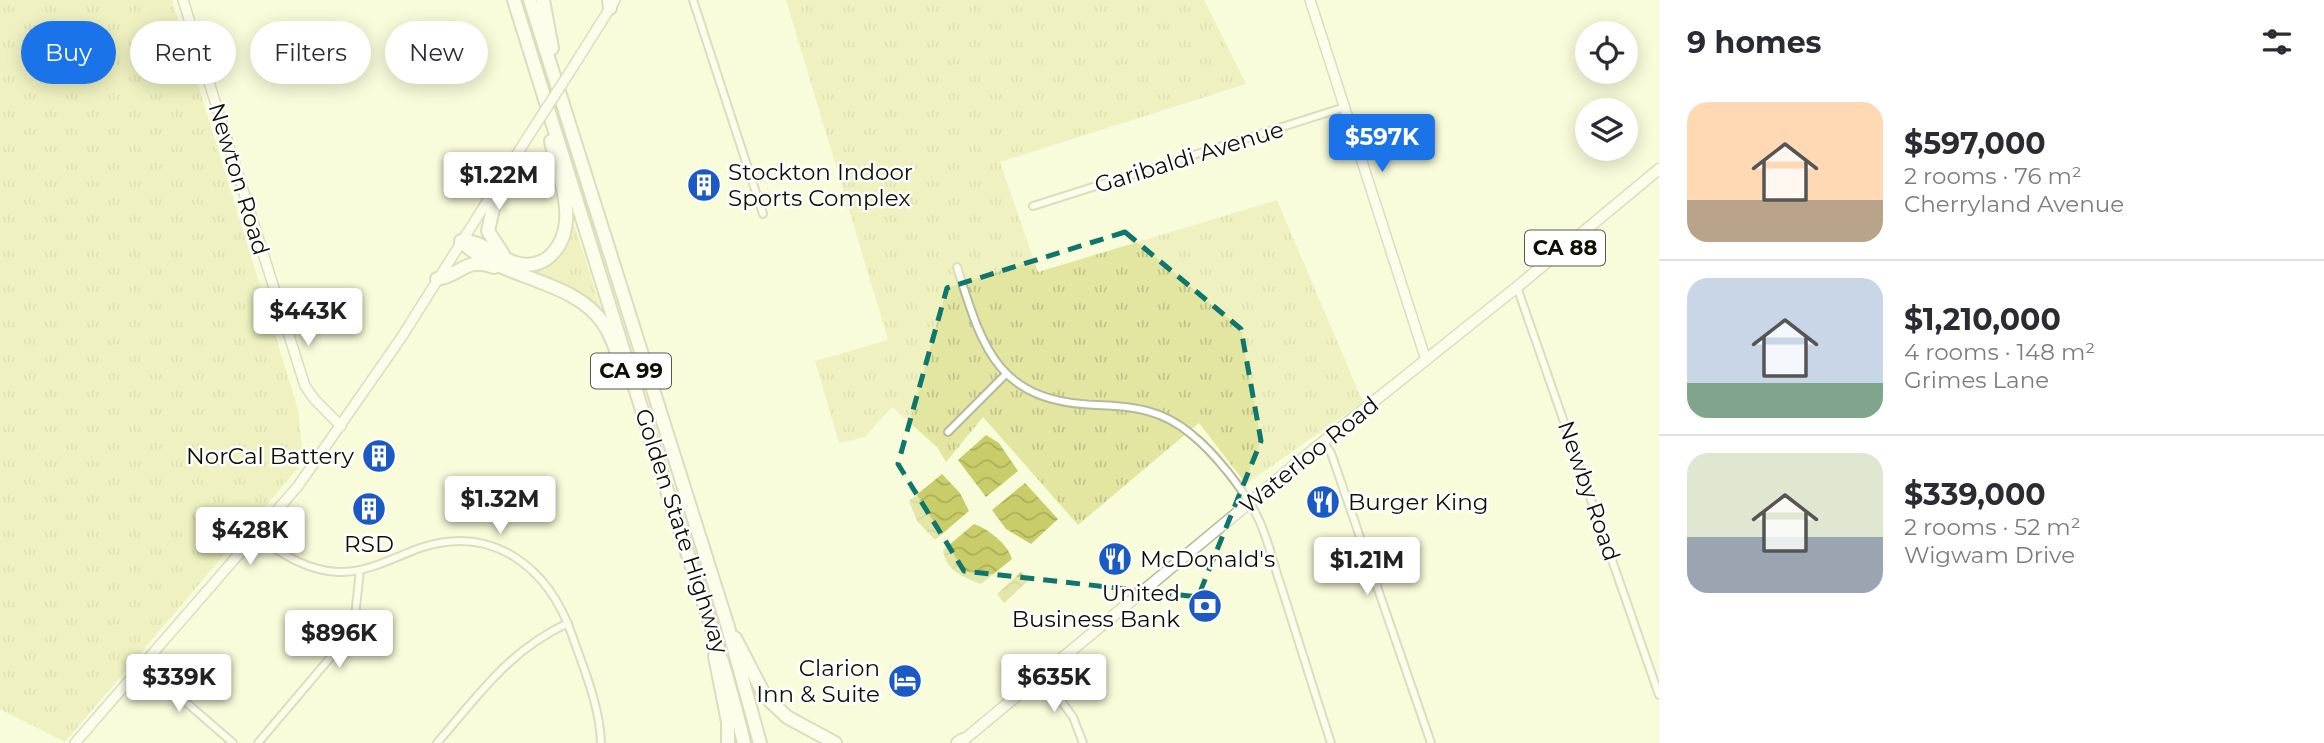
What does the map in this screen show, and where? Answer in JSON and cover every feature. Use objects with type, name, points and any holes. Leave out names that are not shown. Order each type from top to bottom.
[{"type":"highway","name":"Golden State Highway","points":[[514,0],[718,639],[744,743]]},
{"type":"highway","name":"Golden State Highway","points":[[530,0],[728,627],[760,743]]},
{"type":"highway","points":[[543,0],[554,57],[553,73]]},
{"type":"highway","points":[[437,279],[448,278],[461,267],[472,264],[533,265],[547,259],[561,245],[567,220],[549,128],[548,107]]},
{"type":"highway","points":[[489,198],[494,204],[488,231],[506,264]]},
{"type":"highway","points":[[461,241],[474,240],[506,264],[575,298],[591,309],[606,328],[630,391],[639,398]]},
{"type":"highway","points":[[728,627],[765,696],[787,717],[835,743]]},
{"type":"highway","points":[[718,639],[715,659],[728,722],[728,743]]},
{"type":"main road","name":"Waterloo Road","points":[[960,742],[1659,169]]},
{"type":"street","name":"Newton Road","points":[[183,0],[305,386],[311,397],[341,426]]},
{"type":"street","points":[[693,0],[763,214]]},
{"type":"street","points":[[1310,0],[1426,360]]},
{"type":"street","points":[[75,743],[257,537],[341,426],[611,3]]},
{"type":"street","name":"Garibaldi Avenue","points":[[1033,206],[1345,107]]},
{"type":"street","points":[[957,267],[984,347],[1006,374],[1053,400],[1134,407],[1173,421],[1199,441],[1249,504],[1261,526],[1331,743]]},
{"type":"street","name":"Newby Road","points":[[1517,287],[1659,695]]},
{"type":"street","points":[[948,432],[1006,374]]},
{"type":"street","points":[[1323,442],[1331,453],[1431,743]]},
{"type":"street","points":[[257,537],[292,560],[313,568],[342,572],[360,570],[442,543],[489,546],[507,553],[534,570],[553,592],[568,623],[595,710],[601,743]]},
{"type":"street","points":[[258,743],[346,639],[355,616],[360,570]]},
{"type":"street","points":[[437,743],[518,651],[541,635],[568,623]]},
{"type":"street","points":[[143,665],[233,743]]},
{"type":"street","points":[[1042,675],[1073,717],[1083,743]]},
{"type":"highlighted area","points":[[1125,232],[1241,329],[1261,441],[1198,597],[964,571],[898,464],[947,288]]},
{"type":"green space","points":[[0,0],[172,0],[178,21],[130,21],[130,84],[198,84],[298,409],[303,457],[297,469],[65,742],[0,709]]},
{"type":"green space","points":[[786,0],[1204,0],[1246,84],[1000,162],[1038,272],[1277,200],[1363,402],[1246,484],[1199,423],[1078,525],[983,417],[946,462],[937,447],[892,407],[865,437],[839,443],[815,361],[888,340]]},
{"type":"green space","points":[[572,227],[575,227],[601,308],[532,274],[532,271],[549,266],[561,257],[571,236]]},
{"type":"water","points":[[986,435],[999,443],[1018,471],[986,497],[958,460]]},
{"type":"water","points":[[942,474],[960,493],[969,511],[935,540],[917,521],[909,501]]},
{"type":"water","points":[[1025,483],[1058,519],[1031,544],[1006,529],[992,510]]},
{"type":"water","points":[[974,524],[997,538],[1007,548],[1012,559],[981,584],[962,576],[952,568],[943,550]]},
{"type":"water","points":[[1021,572],[1028,581],[1004,603],[997,594]]},
{"type":"place","name":"Stockton Indoor Sports Complex","points":[[704,185]]},
{"type":"place","name":"NorCal Battery","points":[[379,456]]},
{"type":"place","name":"Burger King","points":[[1323,502]]},
{"type":"place","name":"RSD","points":[[369,509]]},
{"type":"place","name":"McDonald's","points":[[1115,559]]},
{"type":"place","name":"United Business Bank","points":[[1205,606]]},
{"type":"place","name":"Clarion Inn & Suite","points":[[905,681]]}]
